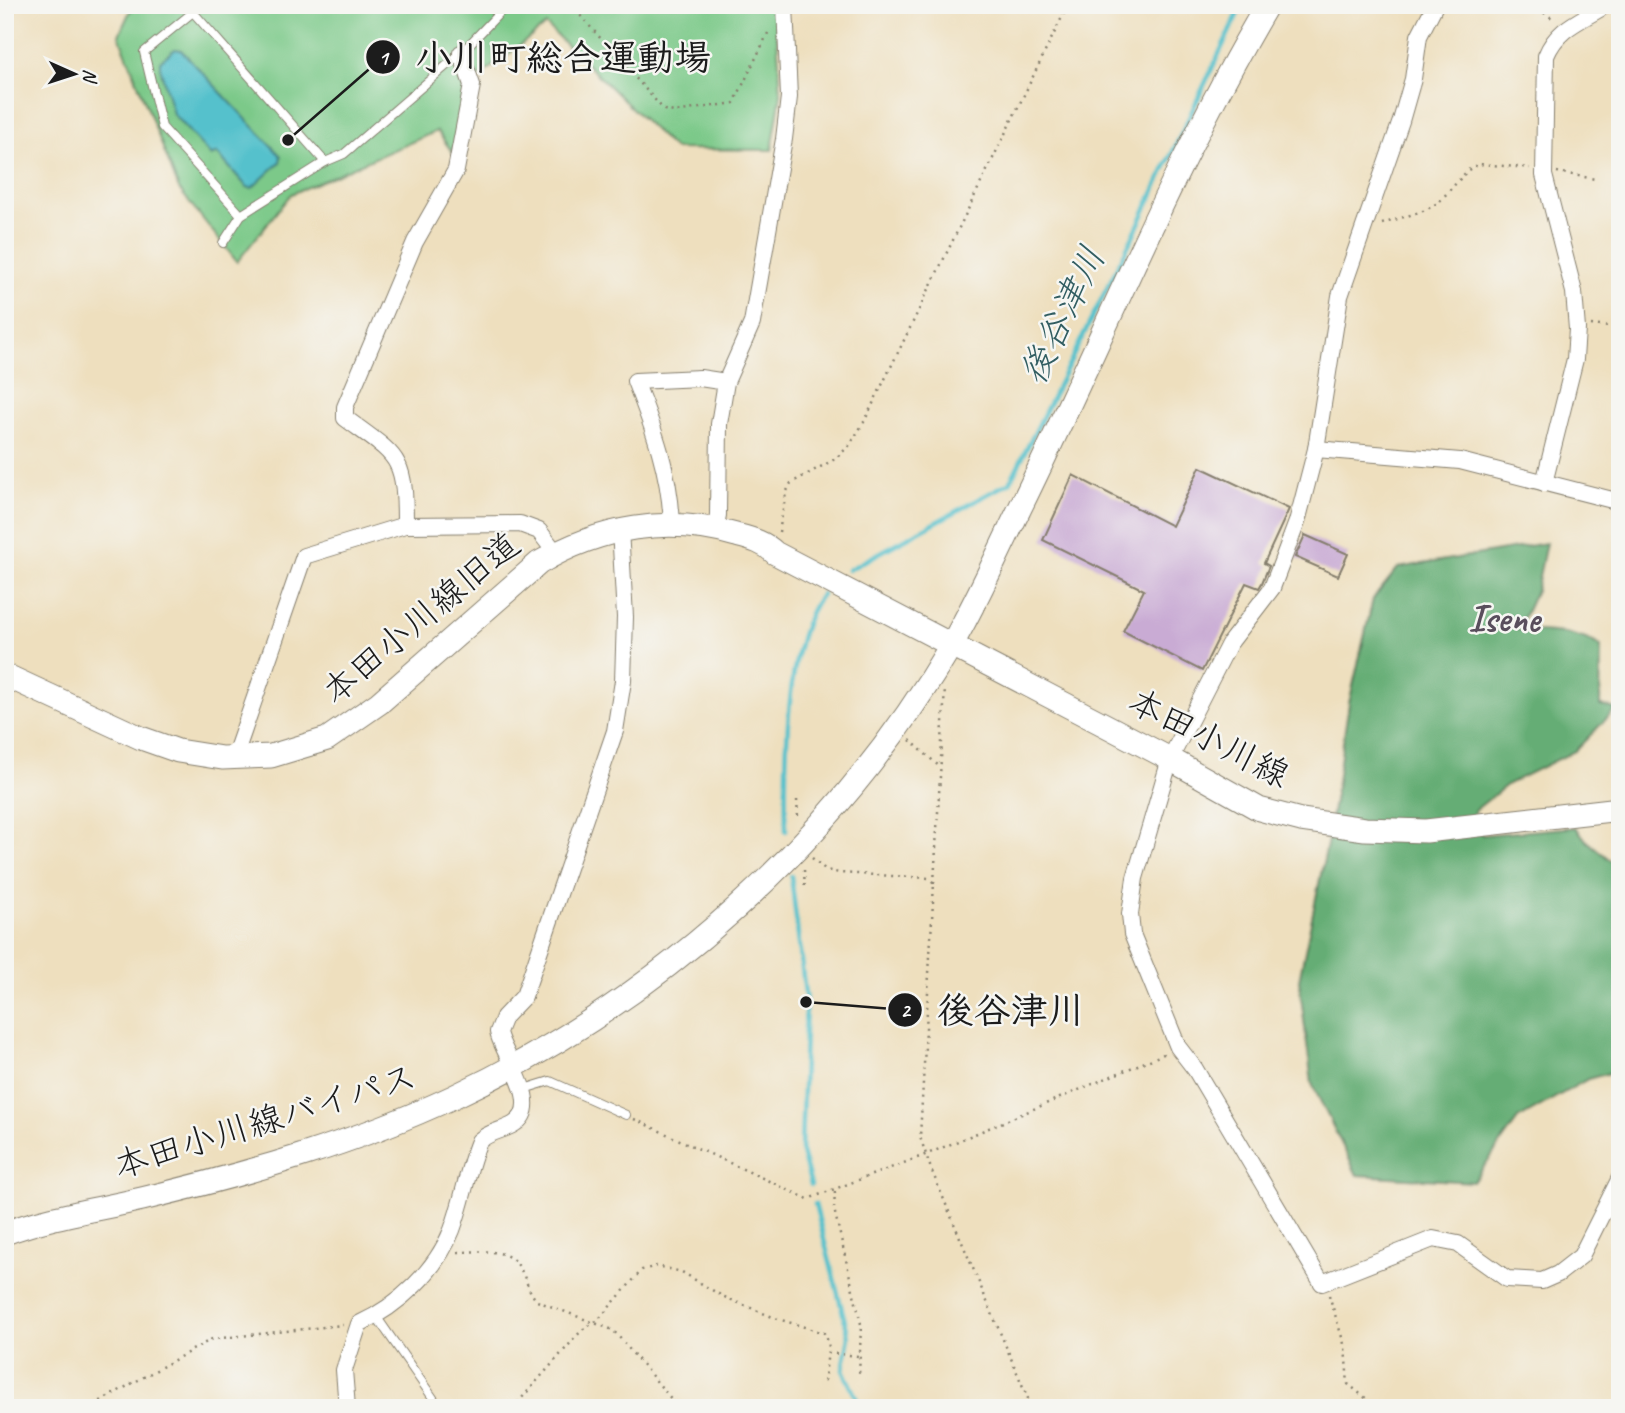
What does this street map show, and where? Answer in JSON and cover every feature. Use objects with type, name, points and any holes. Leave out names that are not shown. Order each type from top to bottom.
[{"type":"main road","name":"本田小川線バイパス","points":[[5,1233],[37,1221],[140,1200],[229,1176],[390,1125],[513,1067],[568,1035],[667,967],[770,873],[863,774],[952,644],[1049,449],[1196,134],[1267,5]]},
{"type":"main road","name":"本田小川線旧道","points":[[5,676],[141,738],[178,751],[234,758],[271,756],[327,739],[379,703],[539,563],[556,553],[620,529],[672,525],[715,529],[765,543],[775,553],[952,644]]},
{"type":"main road","name":"本田小川線","points":[[952,644],[1259,809],[1301,820],[1365,830],[1426,831],[1620,809]]},
{"type":"street","points":[[715,529],[718,516],[719,424],[726,382],[752,323],[785,139],[789,97],[785,5]]},
{"type":"street","points":[[1435,5],[1419,36],[1413,79],[1401,121],[1334,321],[1316,449],[1297,522],[1272,588],[1229,644],[1170,760],[1135,878],[1130,914],[1139,956],[1178,1047],[1195,1069],[1322,1283],[1433,1239],[1458,1244],[1507,1279],[1542,1281],[1558,1274],[1581,1256],[1620,1178]]},
{"type":"street","points":[[1544,482],[1575,359],[1577,324],[1574,292],[1545,169],[1546,56],[1553,40],[1566,27],[1606,5]]},
{"type":"street","points":[[405,525],[405,482],[400,467],[391,452],[345,418],[345,407],[415,242],[456,170],[472,85],[461,53]]},
{"type":"street","points":[[672,525],[671,493],[658,437],[635,381],[700,379],[726,382]]},
{"type":"street","points":[[1316,449],[1460,461],[1620,502]]},
{"type":"street","points":[[234,758],[304,556],[405,525],[520,524],[539,531],[556,553]]},
{"type":"street","points":[[347,1408],[344,1370],[359,1324],[376,1316],[404,1295],[440,1252],[452,1231],[479,1141],[514,1124],[522,1116],[524,1088],[499,1039],[500,1024],[524,996],[615,731],[622,681],[625,617],[620,529]]},
{"type":"lane","points":[[223,243],[241,215],[325,162],[344,154],[461,53],[507,5]]},
{"type":"lane","points":[[241,215],[162,127],[145,66],[144,52],[197,8],[325,162]]},
{"type":"lane","points":[[524,1088],[551,1081],[626,1115]]},
{"type":"lane","points":[[376,1316],[440,1408]]},
{"type":"path","points":[[570,5],[664,110],[674,112],[734,103],[768,31],[773,26]]},
{"type":"path","points":[[775,553],[786,493],[791,483],[835,458],[849,446],[864,422],[1068,5]]},
{"type":"path","points":[[1532,5],[1566,27]]},
{"type":"path","points":[[1364,230],[1426,210],[1439,202],[1468,170],[1479,164],[1545,169],[1595,179]]},
{"type":"path","points":[[1577,324],[1620,328]]},
{"type":"path","points":[[945,686],[920,1137],[1032,1408]]},
{"type":"path","points":[[909,739],[941,768]]},
{"type":"path","points":[[805,891],[804,866],[808,854],[826,870],[929,878],[934,884]]},
{"type":"path","points":[[626,1115],[808,1199],[835,1191],[1178,1047]]},
{"type":"path","points":[[835,1191],[834,1209],[861,1324],[859,1377]]},
{"type":"path","points":[[440,1252],[507,1254],[517,1261],[530,1293],[537,1301],[613,1330],[679,1408]]},
{"type":"path","points":[[513,1408],[582,1330],[598,1320],[642,1270],[657,1266],[682,1272],[722,1296],[775,1318],[824,1333],[829,1343],[824,1384]]},
{"type":"path","points":[[1322,1283],[1332,1300],[1345,1347],[1348,1384],[1378,1408]]},
{"type":"path","points":[[88,1408],[212,1339],[359,1324]]},
{"type":"path","points":[[828,1353],[859,1356]]},
{"type":"green space","points":[[139,5],[775,5],[781,94],[772,150],[674,149],[546,25],[466,87],[453,153],[437,131],[291,194],[237,262],[179,189],[119,35],[130,11]]},
{"type":"green space","points":[[1546,543],[1536,591],[1518,630],[1571,635],[1601,646],[1600,706],[1616,709],[1575,751],[1508,784],[1474,811],[1482,835],[1576,827],[1586,840],[1620,868],[1620,1070],[1588,1079],[1518,1119],[1473,1182],[1357,1175],[1312,1084],[1299,980],[1328,840],[1349,703],[1373,599],[1398,568]]},
{"type":"water","points":[[175,49],[181,50],[281,156],[280,162],[252,188],[247,187],[217,153],[211,156],[173,114],[160,61]]},
{"type":"building","points":[[1200,467],[1289,509],[1264,563],[1269,566],[1262,583],[1259,588],[1246,583],[1202,671],[1123,631],[1144,590],[1043,540],[1073,475],[1172,526]]},
{"type":"building","points":[[1305,535],[1348,554],[1338,576],[1295,557]]},
{"type":"waterway","name":"後谷津川","points":[[848,570],[1010,482],[1134,234],[1242,5]]},
{"type":"waterway","name":"後谷津川","points":[[786,831],[787,742],[794,673],[800,642],[810,615],[822,594]]},
{"type":"waterway","name":"後谷津川","points":[[791,876],[806,1002],[801,1149],[811,1185]]},
{"type":"waterway","name":"後谷津川","points":[[815,1204],[849,1337],[843,1370],[861,1408]]},
{"type":"place","name":"小川町総合運動場","points":[[288,140]]},
{"type":"place","name":"後谷津川","points":[[806,1002]]},
{"type":"district","name":"Isene","points":[[1504,618]]}]
